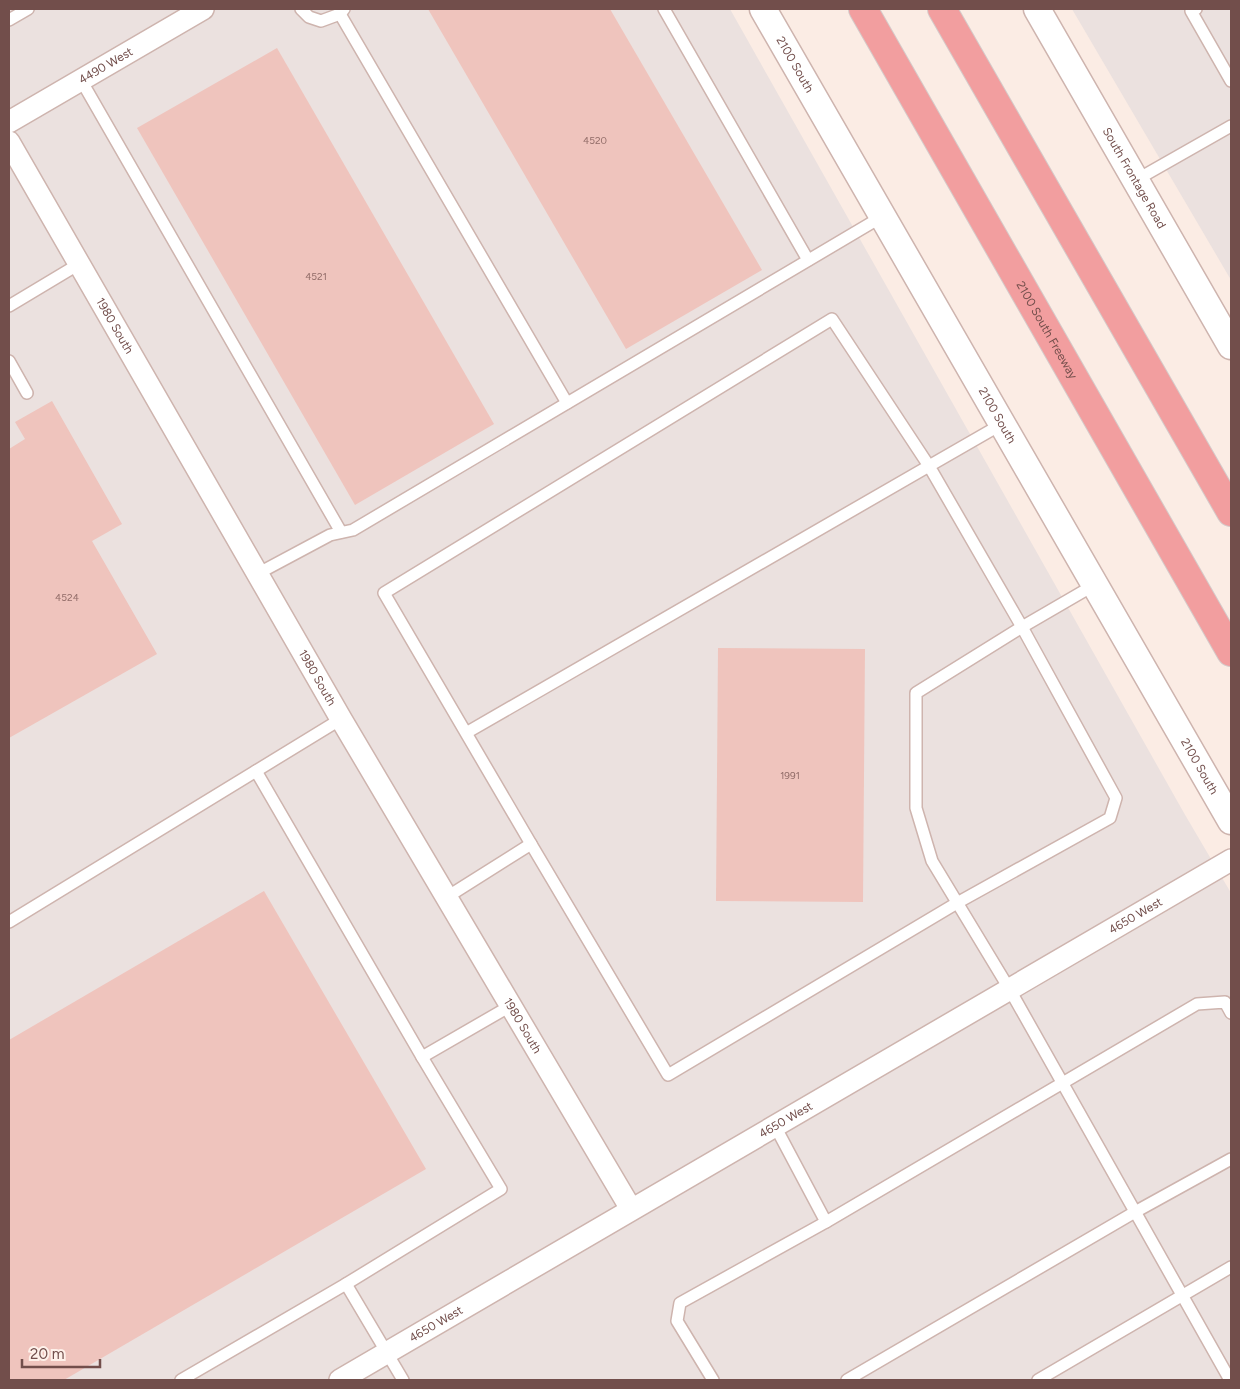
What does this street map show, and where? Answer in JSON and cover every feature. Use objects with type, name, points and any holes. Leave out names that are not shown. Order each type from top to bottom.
[{"type":"highway","name":"2100 South Freeway","points":[[863,9],[1231,652]]},
{"type":"highway","points":[[942,9],[1231,512]]},
{"type":"street","name":"4490 West","points":[[9,122],[203,9]]},
{"type":"street","name":"2100 South","points":[[764,9],[1231,820]]},
{"type":"street","name":"South Frontage Road","points":[[1038,9],[1231,346]]},
{"type":"street","name":"1980 South","points":[[9,142],[341,719],[631,1209]]},
{"type":"street","name":"4650 West","points":[[340,1380],[1231,860]]},
{"type":"lane","points":[[9,20],[28,9]]},
{"type":"lane","points":[[301,9],[309,17],[321,21],[342,11],[567,403]]},
{"type":"lane","points":[[664,9],[808,260]]},
{"type":"lane","points":[[1196,9],[1191,12],[1231,81]]},
{"type":"lane","points":[[81,80],[340,532]]},
{"type":"lane","points":[[1136,180],[1231,126]]},
{"type":"lane","points":[[257,574],[330,535],[353,530],[883,216]]},
{"type":"lane","points":[[9,306],[79,264]]},
{"type":"lane","points":[[832,319],[928,466],[1022,627],[1116,798],[1110,818],[957,903],[668,1075],[384,593],[832,319]]},
{"type":"lane","points":[[9,361],[27,393]]},
{"type":"lane","points":[[466,733],[1002,424]]},
{"type":"lane","points":[[1096,584],[1022,627],[916,693],[916,808],[932,861],[1010,990],[1230,1380]]},
{"type":"lane","points":[[9,922],[341,719]]},
{"type":"lane","points":[[181,1380],[346,1284],[501,1189],[256,771]]},
{"type":"lane","points":[[448,897],[531,844]]},
{"type":"lane","points":[[713,1380],[677,1321],[680,1303],[826,1222],[1197,1004],[1225,1002],[1231,1013]]},
{"type":"lane","points":[[422,1057],[512,1006]]},
{"type":"lane","points":[[775,1126],[826,1222]]},
{"type":"lane","points":[[847,1380],[1135,1212],[1231,1159]]},
{"type":"lane","points":[[1038,1380],[1231,1266]]},
{"type":"lane","points":[[346,1284],[403,1380]]},
{"type":"shaded area","points":[[9,9],[730,9],[1231,893],[1231,1380],[9,1380]]},
{"type":"shaded area","points":[[1072,9],[1231,9],[1231,280],[1096,50]]},
{"type":"building","points":[[428,9],[610,9],[762,270],[626,349]]},
{"type":"building","points":[[277,48],[494,424],[355,505],[137,128]]},
{"type":"building","points":[[52,401],[122,524],[92,541],[157,654],[9,738],[9,449],[25,439],[15,422]]},
{"type":"building","points":[[718,648],[865,649],[863,902],[716,901]]},
{"type":"building","points":[[264,891],[426,1169],[64,1380],[9,1380],[9,1040]]}]
